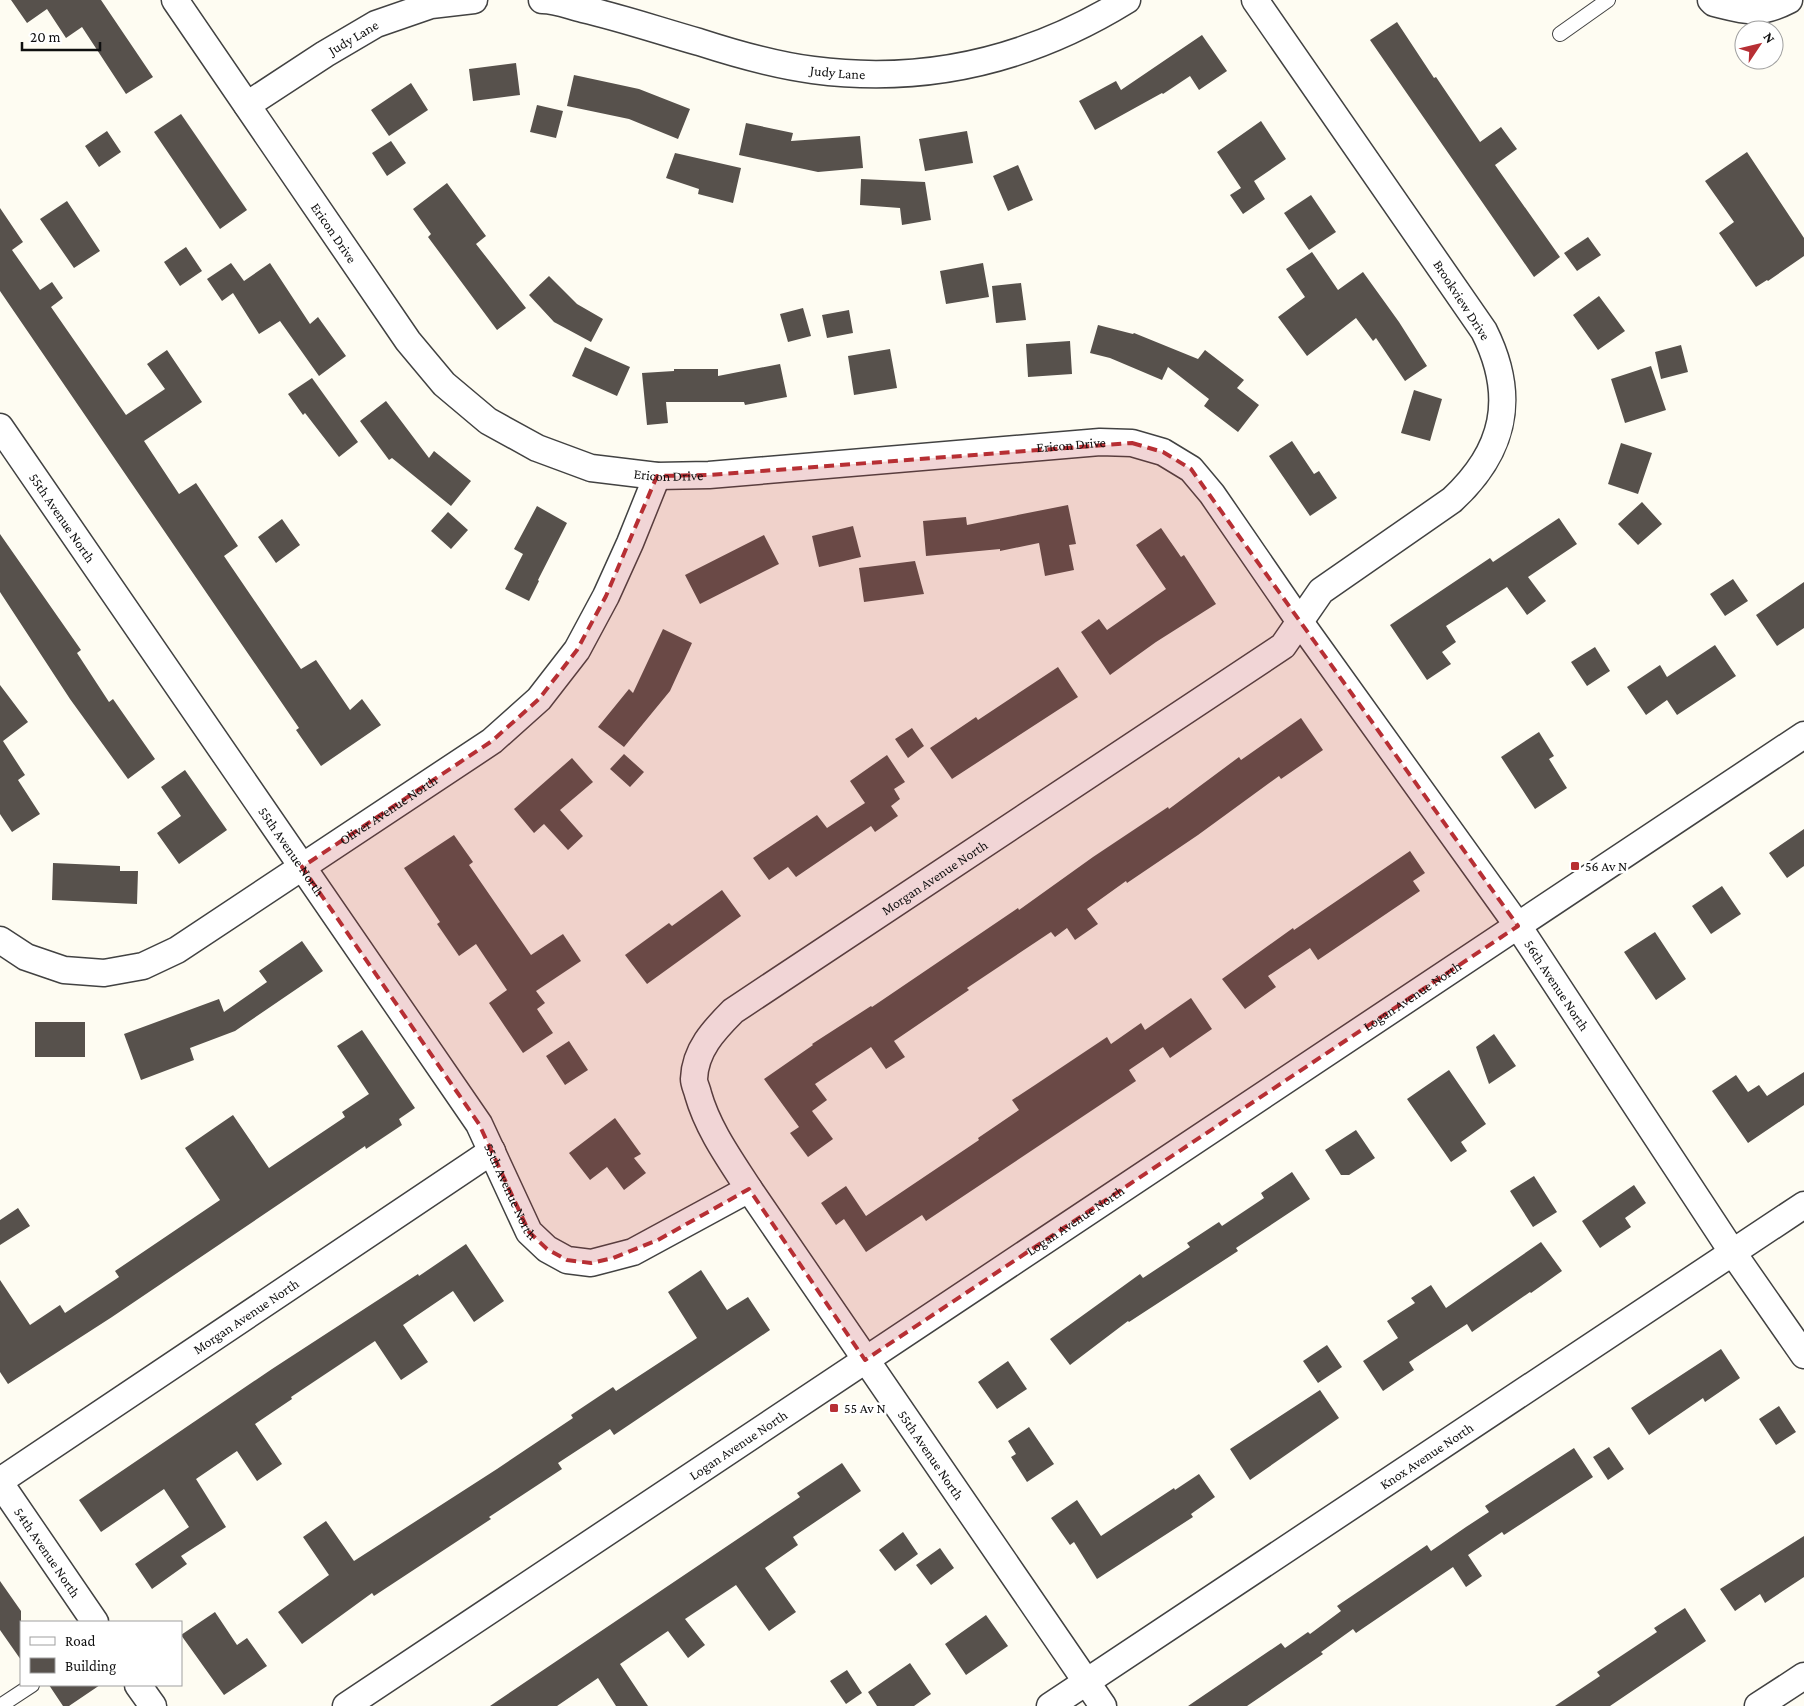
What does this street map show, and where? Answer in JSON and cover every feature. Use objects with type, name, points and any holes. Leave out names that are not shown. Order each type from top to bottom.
[{"type":"street","name":"Ericon Drive","points":[[175,0],[408,341],[444,384],[488,421],[537,448],[591,468],[657,476],[709,475],[1090,443],[1132,443],[1163,452],[1191,469],[1212,494],[1300,622]]},
{"type":"street","name":"Judy Lane","points":[[247,105],[325,54],[376,24],[431,5],[474,0]]},
{"type":"street","name":"Judy Lane","points":[[542,0],[604,14],[743,56],[812,70],[871,75],[927,73],[998,59],[1054,39],[1102,16],[1127,0]]},
{"type":"street","name":"Brookview Drive","points":[[1255,0],[1484,331],[1497,362],[1502,391],[1502,415],[1498,435],[1490,455],[1467,487],[1437,512],[1321,591],[1300,622]]},
{"type":"street","points":[[1712,0],[1714,3],[1755,12],[1790,0]]},
{"type":"street","name":"55th Avenue North","points":[[0,427],[479,1124],[529,1232],[547,1249],[566,1260],[591,1263],[634,1252],[749,1189],[1103,1706]]},
{"type":"street","name":"Oliver Avenue North","points":[[0,940],[26,956],[64,970],[104,973],[142,966],[178,950],[492,740],[539,699],[576,650],[606,596],[657,476]]},
{"type":"street","name":"56th Avenue North","points":[[1300,622],[1518,926],[1733,1253],[1804,1355]]},
{"type":"street","name":"Morgan Avenue North","points":[[749,1189],[715,1135],[702,1109],[694,1080],[700,1054],[713,1030],[733,1011],[1283,646],[1300,622]]},
{"type":"street","name":"Logan Avenue North","points":[[346,1706],[1804,735]]},
{"type":"street","name":"Morgan Avenue North","points":[[0,1482],[492,1151]]},
{"type":"street","name":"Knox Avenue North","points":[[1050,1706],[1804,1205]]},
{"type":"street","name":"54th Avenue North","points":[[0,1482],[94,1621]]},
{"type":"street","points":[[1758,1706],[1804,1676]]},
{"type":"street","points":[[139,1686],[153,1706]]},
{"type":"lane","points":[[1560,34],[1608,0]]},
{"type":"lane","points":[[0,1706],[30,1686]]},
{"type":"highlighted area","points":[[1132,443],[1163,452],[1191,469],[1518,926],[865,1360],[749,1189],[658,1240],[613,1258],[591,1263],[567,1260],[547,1249],[529,1232],[479,1124],[302,867],[492,741],[539,699],[577,650],[606,596],[657,476],[709,475]]},
{"type":"building","points":[[11,0],[101,0],[153,77],[126,94],[82,27],[66,38],[47,9],[27,23]]},
{"type":"building","points":[[1397,22],[1480,142],[1501,127],[1517,149],[1495,165],[1560,257],[1534,277],[1370,40]]},
{"type":"building","points":[[1202,35],[1227,71],[1199,90],[1190,76],[1163,94],[1095,130],[1079,101],[1116,81],[1121,90]]},
{"type":"building","points":[[516,63],[520,95],[473,101],[469,69]]},
{"type":"building","points":[[574,75],[639,89],[690,109],[678,139],[629,119],[567,106]]},
{"type":"building","points":[[411,83],[428,110],[389,136],[371,110]]},
{"type":"building","points":[[537,105],[563,111],[556,138],[530,132]]},
{"type":"building","points":[[181,114],[247,210],[220,229],[154,132]]},
{"type":"building","points":[[1261,121],[1286,159],[1254,181],[1265,199],[1243,214],[1230,195],[1241,188],[1217,152]]},
{"type":"building","points":[[746,123],[793,133],[791,141],[860,136],[863,168],[818,172],[739,155]]},
{"type":"building","points":[[107,131],[121,152],[99,167],[85,146]]},
{"type":"building","points":[[967,131],[973,163],[925,171],[919,139]]},
{"type":"building","points":[[391,141],[406,163],[387,176],[372,153]]},
{"type":"building","points":[[1747,152],[1804,238],[1804,256],[1756,287],[1719,233],[1734,222],[1705,181]]},
{"type":"building","points":[[675,153],[741,168],[733,203],[698,194],[699,189],[666,178]]},
{"type":"building","points":[[1018,165],[1033,200],[1008,211],[993,176]]},
{"type":"building","points":[[861,179],[925,182],[931,220],[902,225],[900,208],[860,205]]},
{"type":"building","points":[[447,183],[486,236],[476,244],[526,308],[497,330],[428,237],[431,234],[413,209]]},
{"type":"building","points":[[1311,195],[1336,232],[1309,250],[1284,213]]},
{"type":"building","points":[[67,201],[100,251],[74,268],[40,219]]},
{"type":"building","points":[[0,208],[23,242],[12,250],[40,290],[52,282],[63,298],[51,307],[126,415],[165,389],[147,364],[167,350],[202,402],[144,441],[179,494],[196,483],[238,546],[224,556],[301,669],[316,660],[350,710],[362,699],[381,725],[321,766],[296,730],[299,728],[0,291]]},
{"type":"building","points":[[1588,237],[1601,255],[1577,271],[1564,253]]},
{"type":"building","points":[[186,247],[202,271],[180,286],[164,262]]},
{"type":"building","points":[[1312,252],[1338,290],[1363,272],[1399,322],[1427,366],[1405,381],[1376,338],[1373,341],[1356,318],[1307,356],[1278,317],[1305,297],[1286,269]]},
{"type":"building","points":[[231,263],[244,281],[270,263],[310,324],[318,317],[346,356],[319,376],[280,321],[259,334],[233,293],[222,301],[207,279]]},
{"type":"building","points":[[983,263],[989,297],[946,304],[940,271]]},
{"type":"building","points":[[549,276],[577,304],[603,319],[591,342],[554,322],[529,295]]},
{"type":"building","points":[[1021,283],[1026,320],[996,323],[992,286]]},
{"type":"building","points":[[1599,296],[1625,331],[1598,350],[1573,315]]},
{"type":"building","points":[[803,308],[811,336],[788,342],[780,314]]},
{"type":"building","points":[[849,310],[853,333],[827,338],[822,315]]},
{"type":"building","points":[[1098,325],[1134,333],[1198,359],[1205,350],[1244,380],[1237,388],[1259,405],[1238,432],[1204,406],[1209,399],[1168,367],[1162,380],[1110,358],[1090,353]]},
{"type":"building","points":[[1070,341],[1072,374],[1028,377],[1026,344]]},
{"type":"building","points":[[1681,345],[1688,372],[1661,379],[1655,352]]},
{"type":"building","points":[[585,347],[630,367],[617,396],[572,376]]},
{"type":"building","points":[[890,349],[897,388],[854,395],[848,356]]},
{"type":"building","points":[[780,364],[787,397],[745,405],[744,402],[666,402],[668,423],[647,425],[642,373],[674,371],[674,369],[718,369],[718,376]]},
{"type":"building","points":[[1651,366],[1666,410],[1625,423],[1611,379]]},
{"type":"building","points":[[312,378],[358,442],[339,457],[305,413],[303,415],[288,394]]},
{"type":"building","points":[[1414,390],[1442,399],[1430,441],[1401,433]]},
{"type":"building","points":[[386,401],[429,458],[434,451],[471,481],[451,506],[392,458],[389,460],[360,421]]},
{"type":"building","points":[[1292,441],[1314,474],[1319,471],[1337,498],[1310,516],[1269,456]]},
{"type":"building","points":[[1621,443],[1652,453],[1638,494],[1608,484]]},
{"type":"building","points":[[1642,502],[1662,524],[1638,545],[1618,524]]},
{"type":"building","points":[[1068,505],[1076,544],[1069,545],[1074,570],[1045,576],[1039,543],[1000,551],[1000,549],[926,556],[923,521],[966,517],[967,525]]},
{"type":"building","points":[[537,506],[567,523],[529,601],[505,589],[523,554],[514,549]]},
{"type":"building","points":[[448,512],[468,530],[451,549],[431,531]]},
{"type":"building","points":[[1559,518],[1577,544],[1528,577],[1546,601],[1527,615],[1507,587],[1446,626],[1456,642],[1442,652],[1451,664],[1427,680],[1390,625],[1490,558],[1493,562]]},
{"type":"building","points":[[282,519],[300,545],[276,563],[258,537]]},
{"type":"building","points":[[853,526],[861,557],[819,567],[812,536]]},
{"type":"building","points":[[1161,528],[1181,557],[1184,555],[1216,604],[1156,642],[1110,675],[1081,632],[1099,619],[1107,630],[1166,589],[1136,545]]},
{"type":"building","points":[[0,534],[81,650],[77,653],[109,702],[113,699],[155,759],[128,779],[70,699],[0,592]]},
{"type":"building","points":[[764,535],[779,564],[700,604],[685,575]]},
{"type":"building","points":[[915,561],[924,594],[864,602],[859,568]]},
{"type":"building","points":[[1733,579],[1748,601],[1725,616],[1710,594]]},
{"type":"building","points":[[1804,582],[1804,628],[1777,646],[1756,615]]},
{"type":"building","points":[[663,629],[692,643],[670,691],[624,747],[598,727],[629,689],[633,693]]},
{"type":"building","points":[[1715,645],[1736,676],[1677,715],[1667,700],[1646,715],[1627,687],[1660,665],[1667,677]]},
{"type":"building","points":[[1595,647],[1610,671],[1587,686],[1571,662]]},
{"type":"building","points":[[1058,667],[1078,697],[952,779],[930,748],[976,717],[978,720]]},
{"type":"building","points":[[0,685],[28,722],[3,741],[25,775],[18,780],[40,814],[12,832],[0,814]]},
{"type":"building","points":[[1301,718],[1323,750],[1281,779],[1279,776],[1198,835],[1127,883],[1126,881],[1087,909],[1098,924],[1075,940],[1067,928],[1055,937],[1051,932],[967,988],[969,990],[894,1041],[905,1057],[886,1069],[871,1047],[815,1084],[827,1100],[812,1111],[833,1139],[808,1157],[790,1133],[799,1127],[764,1079],[812,1044],[872,1007],[1018,908],[1019,910],[1093,857],[1168,807],[1169,809],[1239,757],[1241,760]]},
{"type":"building","points":[[912,728],[924,746],[908,758],[895,739]]},
{"type":"building","points":[[1539,732],[1554,756],[1549,759],[1567,788],[1535,809],[1501,757]]},
{"type":"building","points":[[624,754],[644,772],[630,787],[610,769]]},
{"type":"building","points":[[887,755],[905,782],[894,789],[900,799],[891,806],[898,816],[875,832],[871,826],[796,877],[788,867],[769,880],[753,858],[817,815],[827,828],[865,803],[850,781]]},
{"type":"building","points":[[572,758],[593,782],[560,810],[583,836],[568,850],[544,824],[534,833],[514,809]]},
{"type":"building","points":[[185,770],[227,830],[179,864],[157,833],[181,816],[161,787]]},
{"type":"building","points":[[1804,829],[1804,866],[1787,878],[1769,853]]},
{"type":"building","points":[[454,835],[473,862],[469,865],[531,955],[563,934],[581,961],[536,991],[545,1003],[537,1009],[553,1033],[523,1053],[489,1003],[507,990],[476,944],[459,956],[437,924],[440,922],[404,868]]},
{"type":"building","points":[[1410,851],[1425,873],[1413,881],[1420,891],[1318,960],[1310,948],[1268,976],[1276,987],[1245,1009],[1222,979],[1293,928],[1294,930]]},
{"type":"building","points":[[53,863],[120,866],[120,871],[138,871],[137,904],[52,900]]},
{"type":"building","points":[[1722,886],[1741,914],[1711,934],[1692,906]]},
{"type":"building","points":[[722,890],[741,916],[647,984],[625,955],[669,923],[672,926]]},
{"type":"building","points":[[1655,932],[1686,979],[1656,1000],[1624,952]]},
{"type":"building","points":[[302,941],[323,971],[235,1031],[190,1048],[194,1060],[141,1080],[124,1034],[219,999],[224,1012],[267,982],[259,971]]},
{"type":"building","points":[[1191,998],[1212,1029],[1170,1058],[1163,1047],[1129,1070],[1136,1081],[926,1221],[922,1215],[866,1252],[844,1219],[836,1225],[821,1203],[846,1186],[866,1216],[979,1140],[978,1138],[1019,1110],[1012,1100],[1107,1037],[1111,1044],[1141,1023],[1145,1030]]},
{"type":"building","points":[[35,1022],[85,1022],[85,1057],[35,1057]]},
{"type":"building","points":[[362,1030],[415,1108],[399,1119],[402,1125],[366,1149],[365,1146],[112,1317],[8,1384],[0,1372],[0,1280],[30,1325],[60,1305],[65,1313],[119,1277],[115,1271],[220,1200],[185,1148],[233,1115],[269,1168],[345,1117],[342,1112],[369,1094],[337,1046]]},
{"type":"building","points":[[1494,1034],[1516,1066],[1489,1084],[1476,1047]]},
{"type":"building","points":[[569,1041],[588,1070],[565,1085],[546,1056]]},
{"type":"building","points":[[1449,1070],[1486,1124],[1461,1142],[1467,1151],[1451,1162],[1407,1099]]},
{"type":"building","points":[[1804,1072],[1804,1105],[1748,1143],[1712,1091],[1736,1075],[1748,1092],[1759,1085],[1767,1096]]},
{"type":"building","points":[[615,1118],[641,1154],[634,1158],[646,1173],[624,1190],[607,1167],[590,1180],[569,1153]]},
{"type":"building","points":[[1356,1130],[1375,1158],[1349,1175],[1341,1175],[1325,1150]]},
{"type":"building","points":[[1292,1172],[1310,1199],[1236,1248],[1238,1251],[1128,1321],[1070,1365],[1050,1339],[1140,1274],[1143,1278],[1190,1247],[1187,1243],[1219,1222],[1222,1226],[1264,1198],[1261,1193]]},
{"type":"building","points":[[1534,1176],[1557,1212],[1533,1227],[1510,1191]]},
{"type":"building","points":[[1634,1185],[1646,1203],[1625,1218],[1631,1227],[1600,1248],[1582,1221]]},
{"type":"building","points":[[18,1208],[30,1226],[0,1245],[0,1220]]},
{"type":"building","points":[[1541,1242],[1562,1271],[1472,1332],[1467,1324],[1409,1362],[1414,1370],[1383,1391],[1363,1361],[1398,1338],[1387,1321],[1415,1303],[1411,1298],[1431,1285],[1446,1308]]},
{"type":"building","points":[[466,1244],[504,1301],[474,1322],[453,1291],[403,1325],[428,1362],[401,1380],[375,1341],[291,1397],[292,1399],[255,1424],[282,1464],[257,1481],[237,1451],[196,1479],[226,1527],[181,1556],[187,1564],[152,1589],[135,1564],[189,1527],[164,1489],[101,1532],[79,1500],[272,1369]]},
{"type":"building","points":[[701,1270],[727,1310],[748,1297],[770,1330],[614,1435],[610,1429],[558,1463],[562,1469],[489,1517],[491,1519],[374,1596],[372,1593],[302,1644],[278,1612],[329,1575],[303,1537],[326,1521],[354,1561],[573,1418],[571,1415],[613,1387],[616,1391],[697,1338],[668,1292]]},
{"type":"building","points":[[1327,1345],[1342,1367],[1318,1383],[1303,1361]]},
{"type":"building","points":[[1721,1349],[1740,1378],[1705,1402],[1703,1398],[1649,1435],[1631,1408]]},
{"type":"building","points":[[1008,1361],[1027,1389],[997,1409],[978,1382]]},
{"type":"building","points":[[1320,1390],[1339,1418],[1250,1480],[1230,1449]]},
{"type":"building","points":[[1779,1406],[1796,1432],[1776,1445],[1759,1419]]},
{"type":"building","points":[[1029,1427],[1054,1464],[1027,1482],[1011,1457],[1016,1454],[1008,1441]]},
{"type":"building","points":[[1609,1447],[1624,1469],[1608,1480],[1593,1457]]},
{"type":"building","points":[[1574,1448],[1593,1477],[1504,1535],[1502,1532],[1468,1555],[1482,1576],[1466,1587],[1453,1567],[1356,1633],[1353,1629],[1321,1652],[1323,1654],[1247,1706],[1188,1706],[1281,1643],[1285,1648],[1308,1632],[1310,1634],[1341,1611],[1337,1606],[1427,1545],[1431,1551],[1489,1512],[1485,1506]]},
{"type":"building","points":[[842,1463],[861,1491],[793,1537],[798,1545],[765,1568],[796,1612],[769,1631],[736,1585],[685,1619],[705,1645],[688,1658],[668,1631],[620,1664],[648,1706],[616,1706],[598,1678],[557,1706],[490,1706],[800,1497],[797,1493]]},
{"type":"building","points":[[1199,1474],[1215,1497],[1191,1514],[1193,1517],[1097,1579],[1074,1542],[1070,1545],[1051,1518],[1077,1500],[1101,1536],[1174,1488],[1175,1490]]},
{"type":"building","points":[[903,1532],[918,1554],[895,1571],[879,1550]]},
{"type":"building","points":[[1804,1536],[1804,1577],[1765,1603],[1760,1594],[1735,1611],[1720,1589]]},
{"type":"building","points":[[940,1548],[954,1568],[931,1585],[916,1565]]},
{"type":"building","points":[[0,1581],[21,1611],[20,1659],[0,1630]]},
{"type":"building","points":[[1685,1608],[1706,1641],[1610,1706],[1555,1706],[1600,1676],[1597,1672],[1657,1632],[1654,1628]]},
{"type":"building","points":[[215,1612],[237,1645],[247,1638],[267,1666],[224,1695],[182,1634]]},
{"type":"building","points":[[986,1615],[1008,1646],[966,1675],[945,1644]]},
{"type":"building","points":[[910,1663],[931,1694],[914,1706],[877,1706],[868,1692]]},
{"type":"building","points":[[847,1670],[862,1693],[846,1704],[830,1681]]},
{"type":"building","points":[[50,1686],[99,1686],[69,1706],[63,1706]]},
{"type":"place","name":"56 Av N","points":[[1575,866]]},
{"type":"place","name":"55 Av N","points":[[834,1408]]}]
